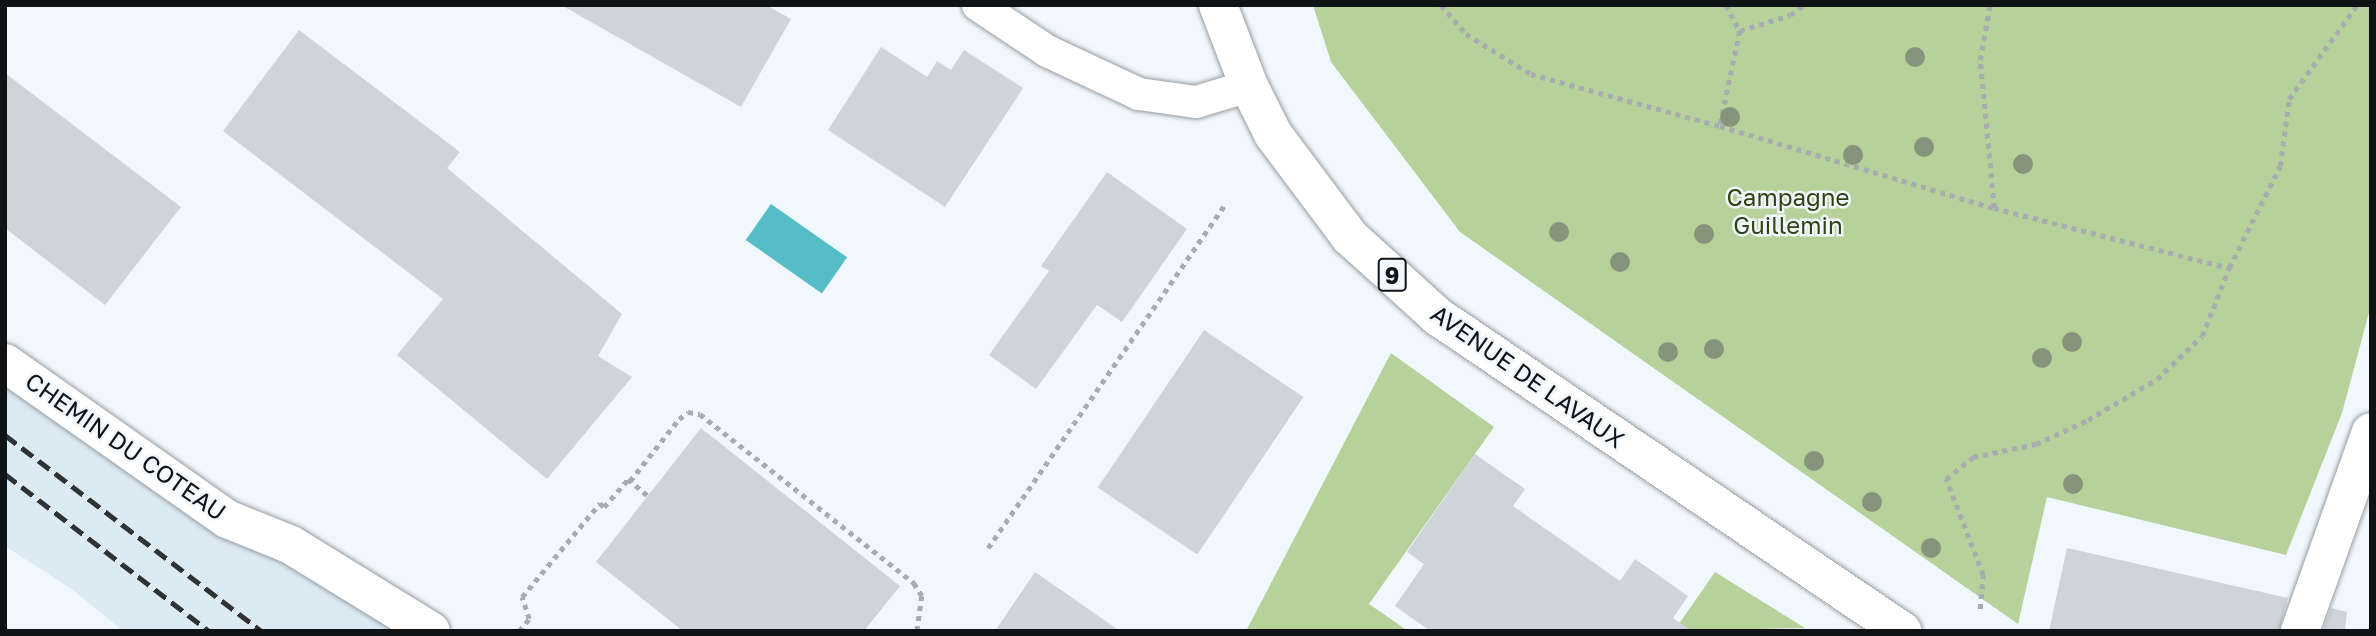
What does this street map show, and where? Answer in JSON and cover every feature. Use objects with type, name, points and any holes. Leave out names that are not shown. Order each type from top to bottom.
[{"type":"main road","name":"AVENUE DE LAVAUX","points":[[1218,5],[1249,86],[1273,134],[1350,237],[1437,316],[1902,631]]},
{"type":"main road","name":"CHEMIN DU COTEAU","points":[[5,363],[227,519],[291,545],[430,631]]},
{"type":"main road","points":[[2300,631],[2371,432]]},
{"type":"lane","points":[[978,5],[1047,51],[1139,94],[1196,102],[1249,86]]},
{"type":"path","points":[[1441,5],[1466,34],[1531,74],[1720,126],[1994,208],[2229,268]]},
{"type":"path","points":[[1720,126],[1740,31],[1726,5]]},
{"type":"path","points":[[1740,31],[1790,15],[1804,5]]},
{"type":"path","points":[[1990,5],[1980,60],[1994,208]]},
{"type":"path","points":[[1980,609],[1983,575],[1946,479],[1973,457],[2036,444],[2088,420],[2157,379],[2202,336],[2229,268],[2280,166],[2289,99],[2357,5]]},
{"type":"path","points":[[988,548],[1224,206]]},
{"type":"path","points":[[519,631],[529,619],[522,597],[600,503],[604,507],[631,481],[679,419],[688,412],[700,414],[914,583],[922,597],[917,631]]},
{"type":"path","points":[[631,481],[648,496]]},
{"type":"shaded area","points":[[5,363],[431,631],[123,631],[73,590],[5,546]]},
{"type":"green space","name":"Campagne Guillemin","points":[[1313,5],[2371,5],[2371,305],[2342,413],[2286,555],[2047,497],[2018,624],[1460,232],[1331,62]]},
{"type":"green space","points":[[1391,353],[1494,427],[1369,604],[1408,631],[1246,631]]},
{"type":"green space","points":[[1715,572],[1805,628],[1674,631]]},
{"type":"water","points":[[771,204],[847,257],[822,293],[746,240]]},
{"type":"building","points":[[561,5],[766,5],[791,19],[741,107]]},
{"type":"building","points":[[299,30],[460,152],[447,168],[622,314],[598,356],[632,377],[547,479],[397,355],[443,299],[223,131]]},
{"type":"building","points":[[881,47],[927,77],[937,61],[951,70],[964,50],[1023,88],[945,207],[828,130]]},
{"type":"building","points":[[5,73],[181,207],[105,305],[5,228]]},
{"type":"building","points":[[1107,172],[1187,229],[1122,322],[1097,305],[1036,389],[989,355],[1049,271],[1041,266]]},
{"type":"building","points":[[1204,330],[1303,397],[1197,555],[1098,488]]},
{"type":"building","points":[[701,428],[900,586],[864,631],[683,631],[596,562]]},
{"type":"building","points":[[1475,454],[1525,489],[1513,506],[1620,581],[1635,559],[1688,596],[1673,618],[1692,631],[1430,631],[1395,606],[1424,564],[1407,552]]},
{"type":"building","points":[[2067,548],[2288,598],[2279,631],[2049,631]]},
{"type":"building","points":[[1035,572],[1120,631],[995,631]]},
{"type":"building","points":[[2331,608],[2347,612],[2345,631],[2323,631]]},
{"type":"railway","points":[[5,435],[261,631]]},
{"type":"railway","points":[[5,474],[209,631]]}]
